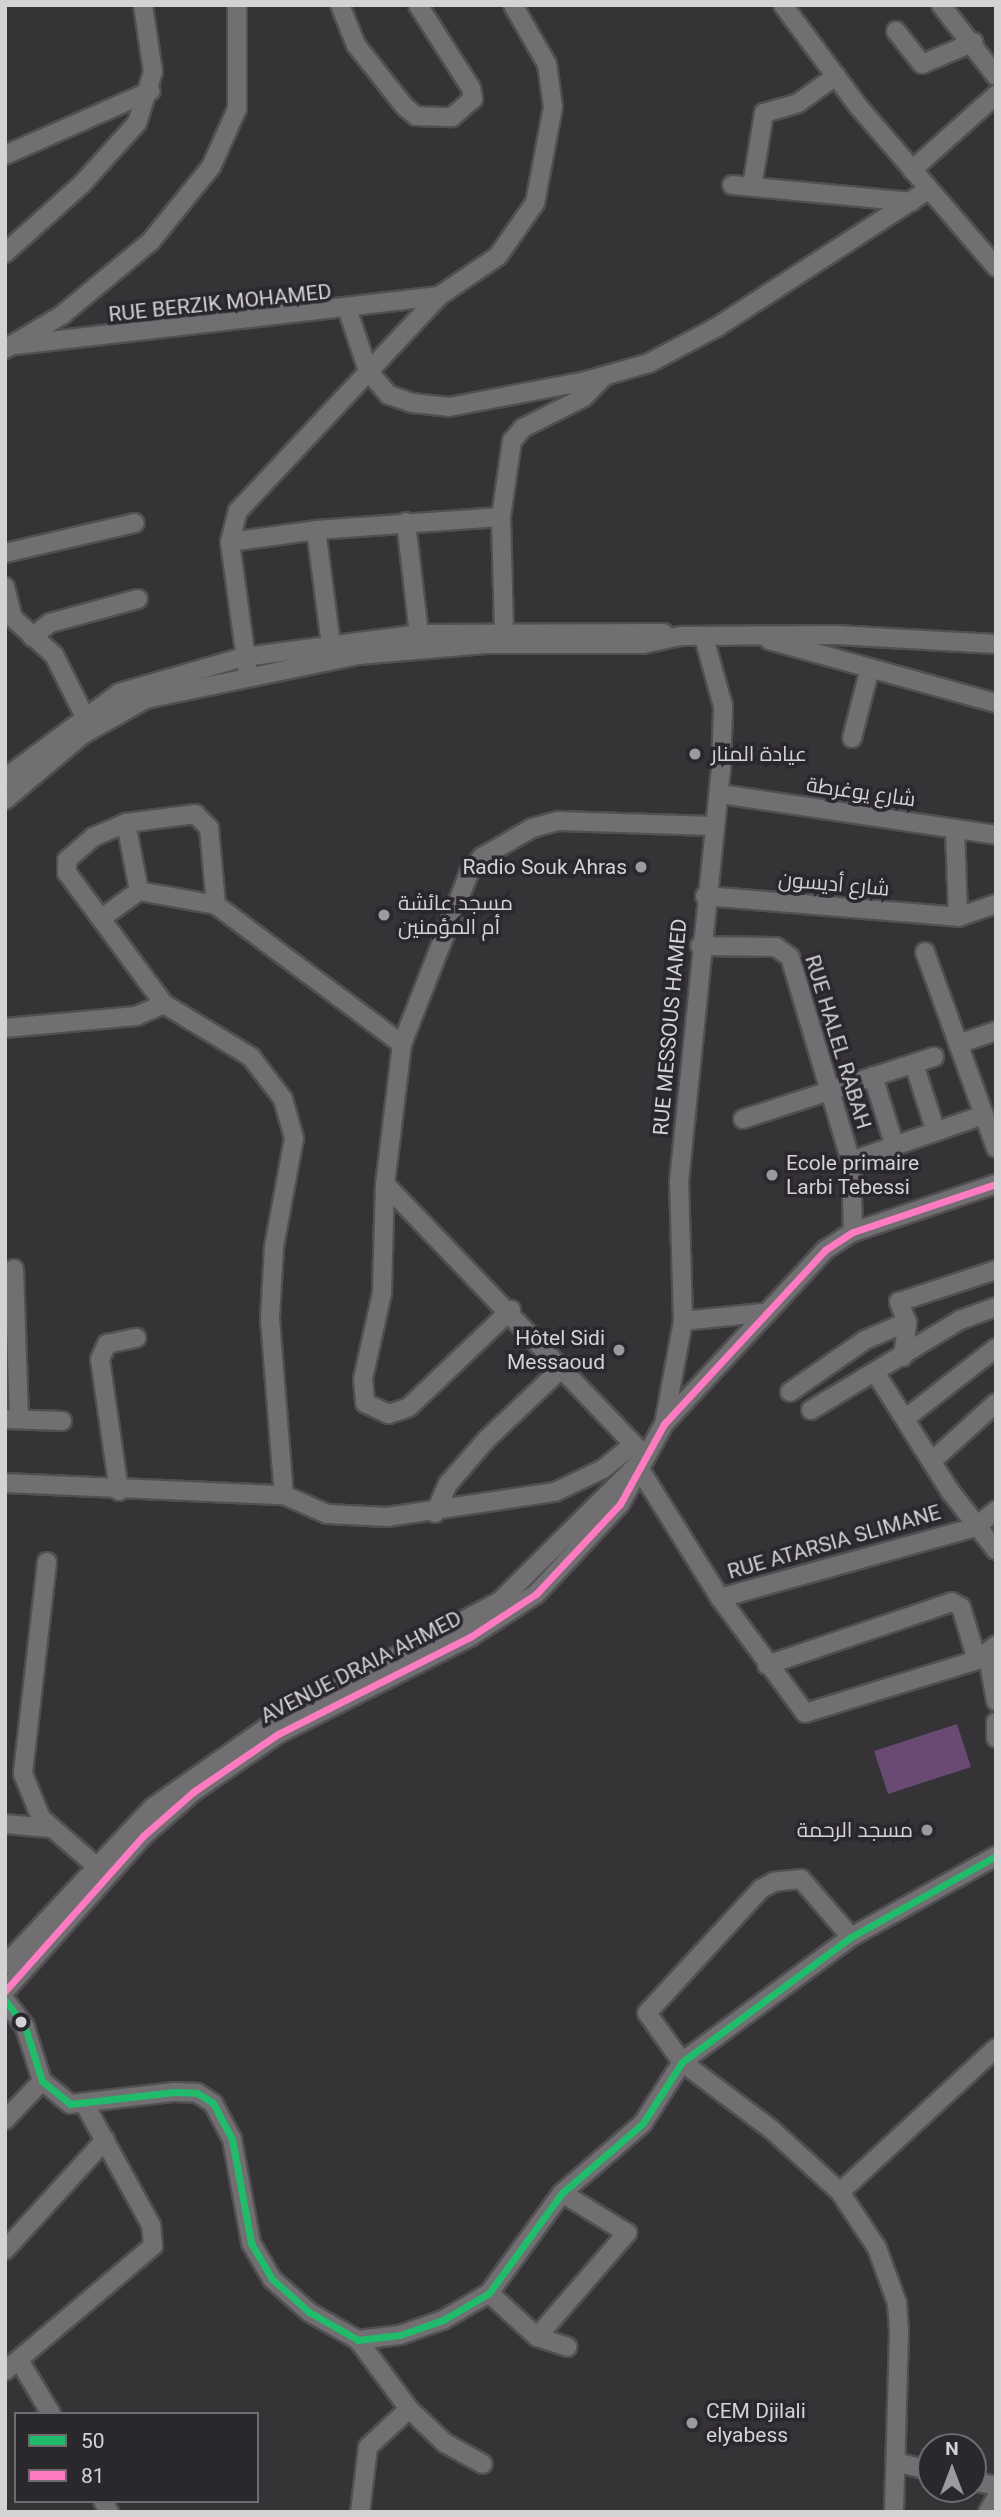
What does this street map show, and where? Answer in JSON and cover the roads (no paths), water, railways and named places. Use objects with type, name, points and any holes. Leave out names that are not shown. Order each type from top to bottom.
[{"type":"street","points":[[7,347],[62,315],[151,241],[211,167],[237,109],[237,5]]},
{"type":"street","points":[[340,5],[356,45],[405,107],[416,116],[452,117],[473,99],[471,88],[418,5]]},
{"type":"street","points":[[246,666],[230,542],[237,511],[254,486],[439,296],[498,256],[522,226],[542,181],[553,107],[547,64],[513,5]]},
{"type":"street","points":[[783,5],[928,190],[992,255]]},
{"type":"street","points":[[5,253],[120,144],[151,91],[145,6]]},
{"type":"street","points":[[953,9],[996,76]]},
{"type":"street","points":[[896,31],[922,64],[974,42]]},
{"type":"street","points":[[752,187],[764,113],[798,103],[836,76]]},
{"type":"street","points":[[5,155],[151,91]]},
{"type":"street","points":[[912,170],[996,95]]},
{"type":"street","points":[[732,185],[911,202]]},
{"type":"street","points":[[348,311],[368,371],[389,395],[449,407],[604,376],[649,363],[716,327],[928,190]]},
{"type":"street","name":"RUE BERZIK MOHAMED","points":[[7,347],[348,311],[439,296]]},
{"type":"street","points":[[503,630],[500,517],[512,441],[523,428],[584,397],[604,376]]},
{"type":"street","points":[[230,542],[316,530],[500,517]]},
{"type":"street","points":[[406,522],[419,634]]},
{"type":"street","points":[[5,553],[135,523]]},
{"type":"street","points":[[316,530],[331,644]]},
{"type":"street","points":[[5,587],[13,618],[62,666],[84,715]]},
{"type":"street","points":[[32,638],[50,623],[138,599]]},
{"type":"street","points":[[5,800],[122,710],[246,666],[331,644],[419,634],[503,630],[996,644]]},
{"type":"street","points":[[5,778],[84,715],[148,681],[246,666],[403,649],[643,644],[681,636]]},
{"type":"street","name":"RUE MESSOUS HAMED","points":[[664,1424],[683,1321],[678,1182],[705,896],[713,826],[720,794],[723,706],[704,637]]},
{"type":"street","points":[[763,638],[996,703]]},
{"type":"street","points":[[852,738],[870,668]]},
{"type":"street","name":"شارع يوغرطة","points":[[720,794],[996,835]]},
{"type":"street","points":[[216,905],[209,828],[201,816],[126,823],[66,860],[68,873],[164,1004],[251,1057],[292,1118],[271,1283],[284,1495]]},
{"type":"street","points":[[511,1310],[409,1407],[389,1414],[365,1403],[363,1379],[382,1293],[385,1184],[402,1044],[469,873],[482,857],[532,828],[559,821],[713,826]]},
{"type":"street","points":[[126,823],[139,891]]},
{"type":"street","points":[[955,829],[958,917],[996,904]]},
{"type":"street","points":[[103,918],[139,891],[216,905],[402,1044]]},
{"type":"street","name":"شارع أديسون","points":[[705,896],[958,917]]},
{"type":"street","name":"RUE HALEL RABAH","points":[[700,946],[788,953],[851,1161],[853,1232]]},
{"type":"street","points":[[925,952],[996,1148]]},
{"type":"street","points":[[5,1028],[136,1016],[164,1004]]},
{"type":"street","points":[[958,1044],[996,1031]]},
{"type":"street","points":[[743,1119],[934,1057]]},
{"type":"street","points":[[914,1064],[936,1132]]},
{"type":"street","points":[[873,1076],[895,1147]]},
{"type":"street","points":[[851,1161],[984,1115]]},
{"type":"street","points":[[385,1184],[564,1366],[638,1455],[720,1598],[799,1709],[812,1714],[986,1652]]},
{"type":"street","points":[[5,1483],[119,1491],[284,1495],[346,1518],[435,1513],[555,1492],[638,1455],[760,1313],[825,1250],[853,1232],[996,1184]]},
{"type":"street","points":[[14,1269],[12,1419],[62,1421]]},
{"type":"street","points":[[903,1357],[908,1322],[899,1302],[996,1270]]},
{"type":"street","points":[[811,1410],[903,1357],[960,1320],[996,1307]]},
{"type":"street","points":[[683,1321],[760,1313]]},
{"type":"street","points":[[790,1392],[865,1340],[908,1322]]},
{"type":"street","points":[[119,1491],[100,1359],[107,1344],[136,1338]]},
{"type":"street","points":[[906,1418],[996,1348]]},
{"type":"street","points":[[435,1513],[449,1484],[486,1440],[564,1366]]},
{"type":"street","points":[[875,1372],[976,1527],[996,1550]]},
{"type":"street","points":[[932,1461],[996,1403]]},
{"type":"street","name":"AVENUE DRAIA AHMED","points":[[5,1991],[162,1817],[278,1734],[500,1601],[638,1455]]},
{"type":"street","name":"RUE ATARSIA SLIMANE","points":[[720,1598],[976,1527],[996,1510]]},
{"type":"street","points":[[47,1562],[22,1757],[27,1793],[49,1828],[96,1866]]},
{"type":"street","points":[[767,1665],[953,1602],[961,1607],[986,1652],[996,1701]]},
{"type":"street","name":"AVENUE DRAIA AHMED","points":[[5,1965],[152,1807],[245,1739],[389,1669]]},
{"type":"street","points":[[996,1722],[996,1738]]},
{"type":"street","points":[[5,1824],[49,1828]]},
{"type":"street","points":[[358,2340],[419,2330],[489,2293],[562,2193],[643,2123],[681,2062],[851,1937],[996,1856]]},
{"type":"street","points":[[851,1937],[801,1880],[787,1877],[761,1889],[648,2008],[681,2062],[771,2129],[840,2192],[877,2248],[897,2303],[894,2512]]},
{"type":"street","points":[[5,2000],[25,2028],[42,2081],[60,2098],[86,2107],[174,2092],[197,2093],[214,2104],[232,2138],[243,2216],[261,2264],[300,2305],[358,2340],[409,2410],[445,2443],[483,2464]]},
{"type":"street","points":[[840,2192],[996,2048]]},
{"type":"street","points":[[5,2120],[42,2081]]},
{"type":"street","points":[[5,2371],[153,2246],[151,2225],[86,2107]]},
{"type":"street","points":[[5,2250],[105,2140]]},
{"type":"street","points":[[537,2337],[627,2233],[562,2193]]},
{"type":"street","points":[[489,2293],[537,2337],[567,2347]]},
{"type":"street","points":[[19,2360],[50,2412]]},
{"type":"street","points":[[360,2512],[369,2447],[409,2410]]},
{"type":"street","points":[[896,2462],[917,2467]]},
{"type":"street","points":[[988,2512],[996,2498]]},
{"type":"place","name":"عيادة المنار","points":[[695,754]]},
{"type":"place","name":"Radio Souk Ahras","points":[[641,867]]},
{"type":"place","name":"مسجد عائشة أم المؤمنين","points":[[384,915]]},
{"type":"place","name":"Ecole primaire Larbi Tebessi","points":[[772,1175]]},
{"type":"place","name":"Hôtel Sidi Messaoud","points":[[619,1350]]},
{"type":"place","name":"مسجد الرحمة","points":[[927,1830]]},
{"type":"place","name":"CEM Djilali elyabess","points":[[692,2423]]}]
